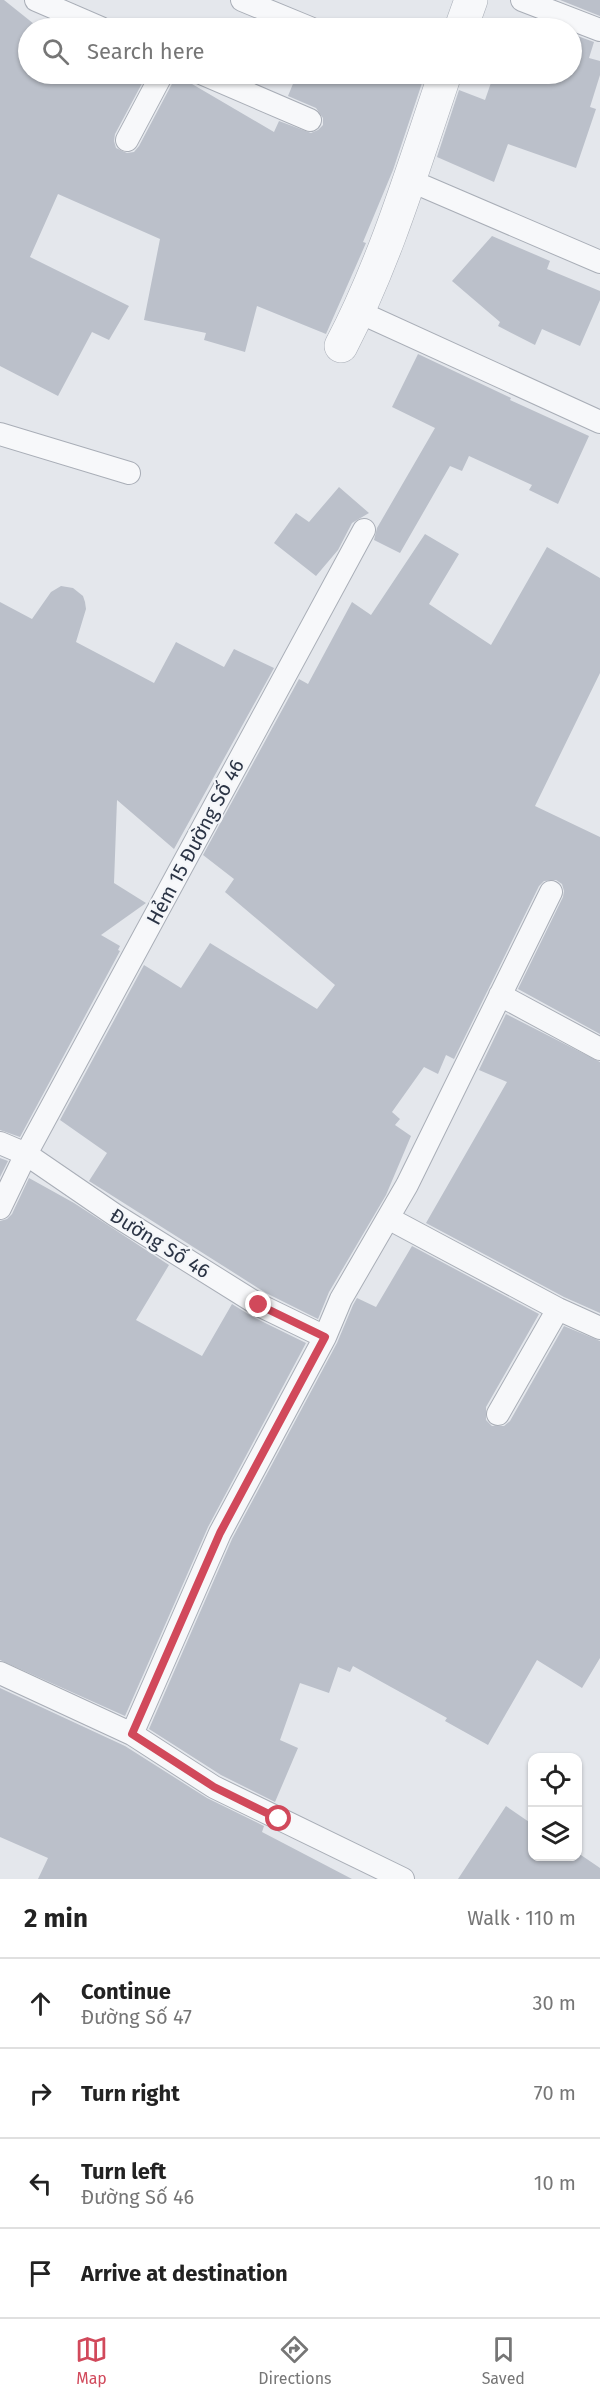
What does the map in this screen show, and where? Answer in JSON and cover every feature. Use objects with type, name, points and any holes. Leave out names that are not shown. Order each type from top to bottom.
[{"type":"street","points":[[465,18],[471,0]]},
{"type":"street","points":[[341,346],[359,312],[409,180],[442,84]]},
{"type":"lane","points":[[36,0],[78,18]]},
{"type":"lane","points":[[242,0],[286,18]]},
{"type":"lane","points":[[522,0],[569,18]]},
{"type":"lane","points":[[582,23],[600,30]]},
{"type":"lane","points":[[127,140],[157,84]]},
{"type":"lane","points":[[226,84],[310,120]]},
{"type":"lane","points":[[409,180],[600,262]]},
{"type":"lane","points":[[359,312],[600,422]]},
{"type":"lane","points":[[0,434],[129,473]]},
{"type":"lane","name":"Hẻm 15 Đường Số 46","points":[[0,1208],[26,1154],[364,530]]},
{"type":"lane","points":[[132,1734],[220,1533],[325,1337],[341,1299],[407,1185],[551,892]]},
{"type":"lane","points":[[500,995],[600,1049]]},
{"type":"lane","name":"Đường Số 46","points":[[0,1143],[26,1154],[115,1215],[249,1299],[325,1337]]},
{"type":"lane","points":[[388,1218],[558,1309],[600,1328]]},
{"type":"lane","points":[[498,1414],[558,1309]]},
{"type":"lane","points":[[0,1673],[132,1734],[214,1787],[404,1879]]},
{"type":"building","points":[[0,0],[4,0],[26,18],[18,18],[18,84],[142,84],[115,134],[116,148],[127,153],[134,152],[139,146],[172,84],[192,84],[274,132],[279,121],[311,133],[323,125],[323,118],[316,108],[288,96],[293,84],[422,84],[393,170],[363,242],[366,243],[326,334],[257,306],[245,352],[204,340],[206,333],[144,320],[160,239],[58,194],[30,257],[129,306],[109,340],[92,332],[58,396],[0,366]]},
{"type":"building","points":[[560,0],[600,0],[600,16]]},
{"type":"building","points":[[582,38],[594,42],[589,58],[600,61],[600,75],[590,107],[596,109],[576,168],[508,144],[494,182],[437,157],[459,90],[485,100],[491,84],[582,84]]},
{"type":"building","points":[[492,236],[550,261],[547,269],[600,291],[600,300],[580,346],[542,329],[535,345],[498,326],[500,322],[452,281]]},
{"type":"building","points":[[418,354],[589,436],[558,504],[529,490],[532,485],[469,456],[462,471],[450,466],[400,553],[374,540],[377,528],[435,428],[392,407]]},
{"type":"building","points":[[339,487],[369,513],[352,523],[338,550],[316,576],[274,543],[296,513],[309,522]]},
{"type":"building","points":[[425,534],[459,554],[429,604],[491,645],[547,547],[600,578],[600,673],[535,806],[600,837],[600,1034],[518,989],[563,897],[562,884],[556,880],[544,881],[539,886],[454,1059],[446,1055],[438,1074],[424,1067],[392,1112],[400,1119],[395,1125],[411,1136],[386,1195],[329,1292],[318,1319],[266,1293],[89,1181],[107,1153],[60,1120],[144,965],[181,988],[210,943],[317,1009],[335,985],[225,892],[234,879],[203,855],[299,679],[308,684],[352,602],[371,615]]},
{"type":"building","points":[[61,586],[73,588],[83,596],[85,602],[86,609],[76,642],[154,683],[176,642],[224,667],[234,649],[274,668],[174,849],[117,800],[114,883],[146,903],[101,935],[120,946],[118,950],[120,951],[20,1137],[0,1130],[0,602],[32,619],[51,592]]},
{"type":"building","points":[[506,1014],[600,1062],[600,1313],[564,1297],[426,1223],[507,1082],[479,1070]]},
{"type":"building","points":[[0,1158],[8,1161],[0,1177]]},
{"type":"building","points":[[29,1178],[74,1203],[169,1265],[136,1320],[202,1356],[232,1304],[306,1343],[208,1527],[125,1716],[0,1660],[0,1221],[12,1214]]},
{"type":"building","points":[[412,1246],[539,1314],[486,1407],[486,1420],[492,1426],[504,1426],[510,1421],[564,1326],[600,1341],[600,1658],[582,1688],[537,1660],[488,1745],[445,1721],[447,1718],[353,1666],[350,1672],[338,1667],[329,1693],[300,1683],[280,1740],[298,1748],[275,1802],[221,1775],[149,1729],[232,1539],[337,1343],[353,1305],[357,1298],[376,1307]]},
{"type":"building","points":[[0,1688],[125,1746],[207,1798],[264,1826],[262,1832],[352,1879],[38,1879],[48,1858],[0,1837]]},
{"type":"building","points":[[506,1806],[528,1821],[528,1861],[582,1861],[582,1856],[600,1868],[600,1879],[458,1879]]},
{"type":"route","points":[[259,1305],[325,1337],[220,1533],[132,1734],[214,1787],[279,1819]]}]
